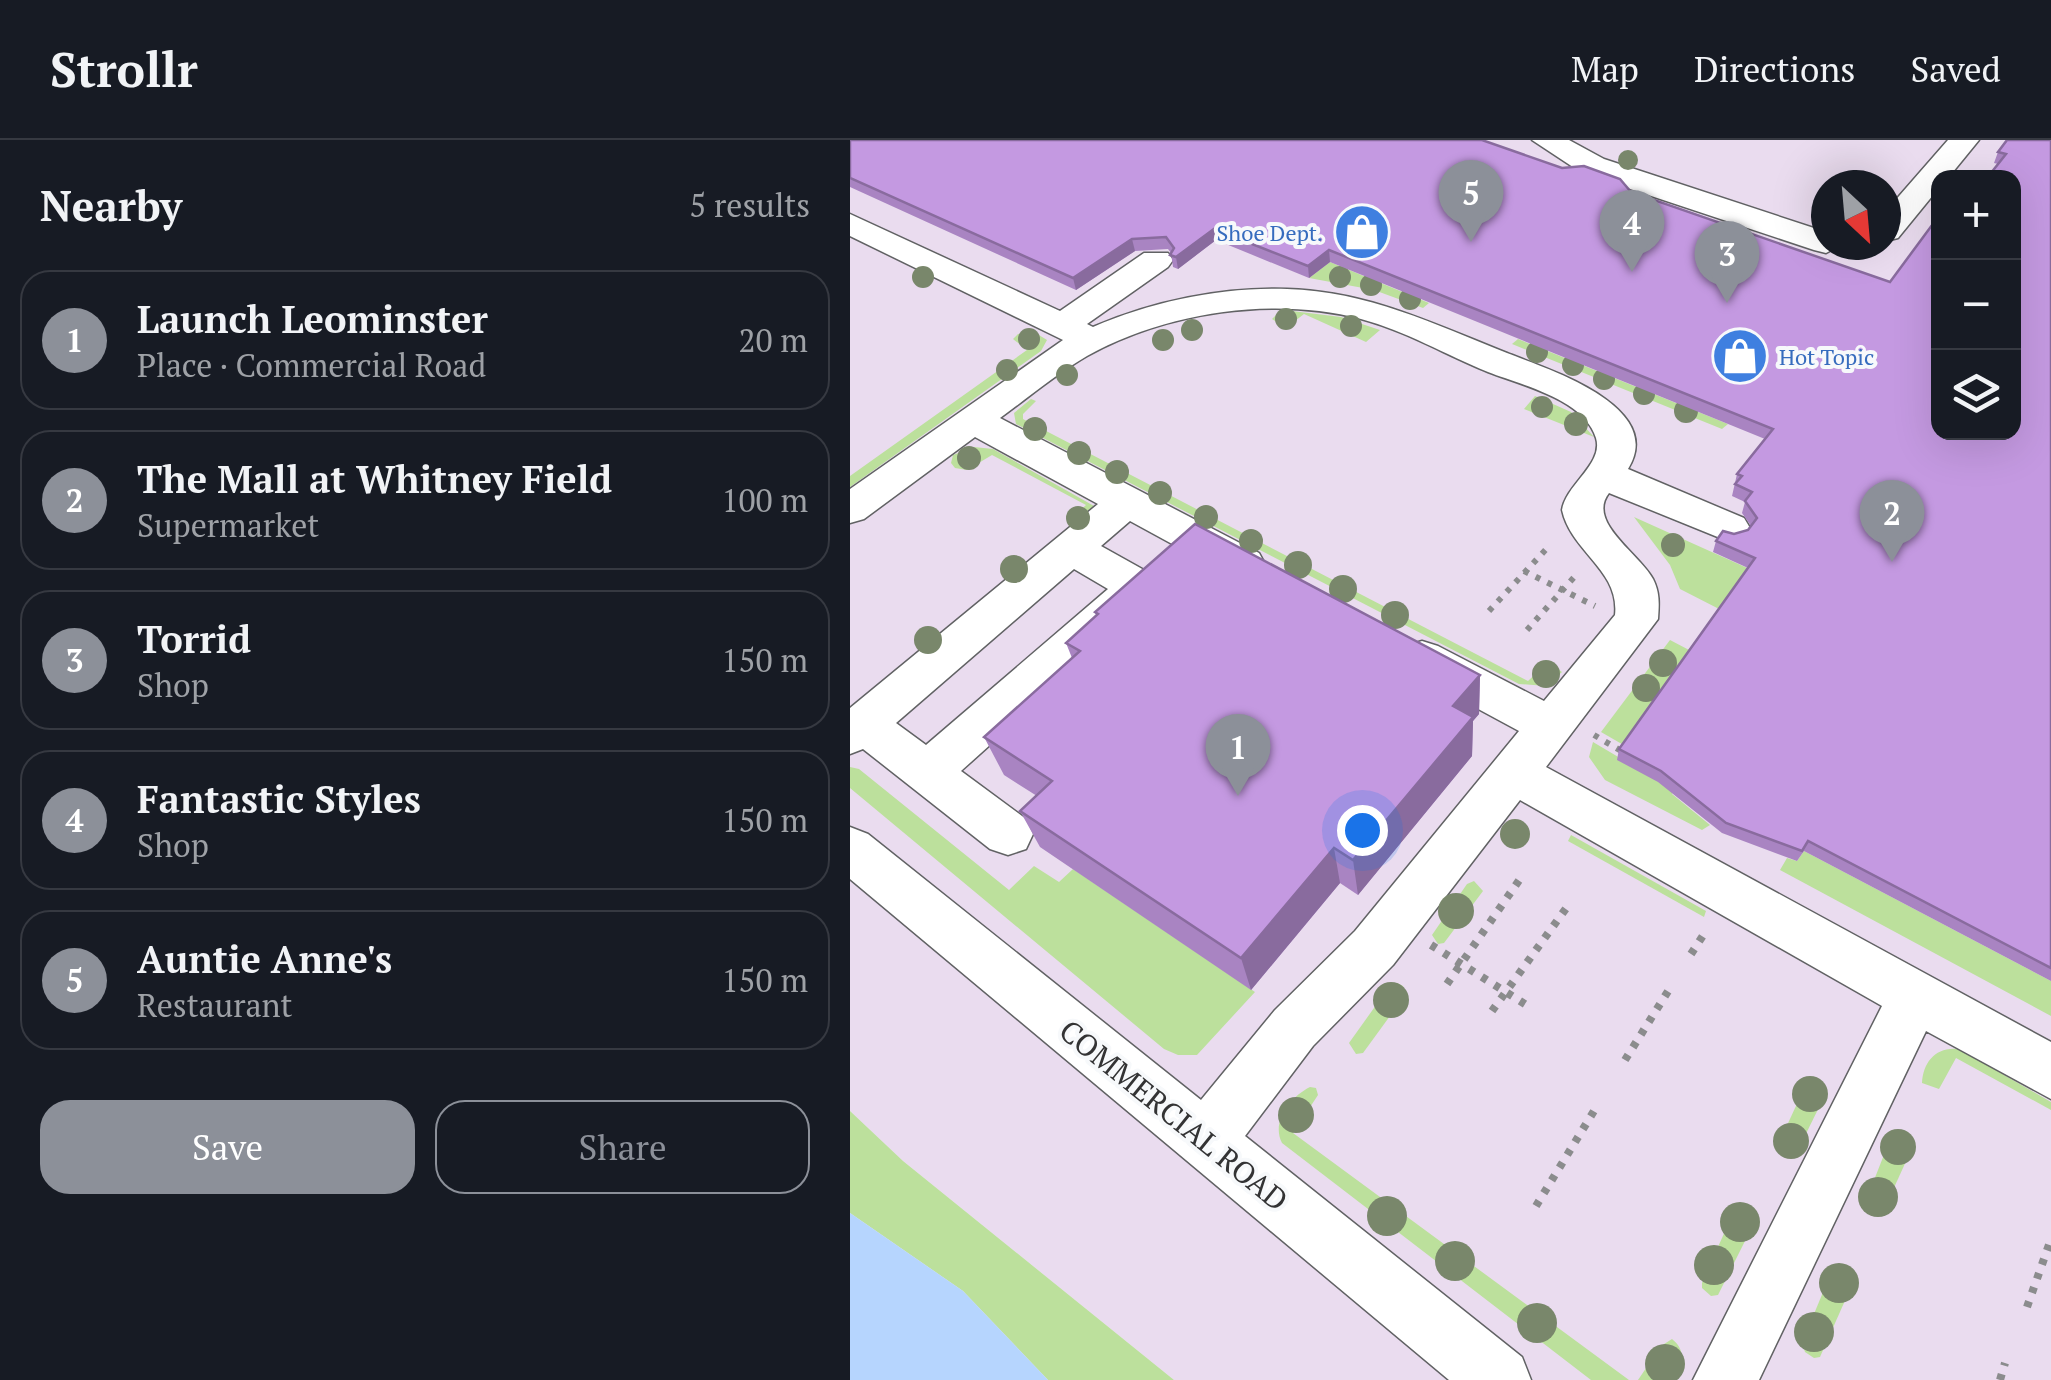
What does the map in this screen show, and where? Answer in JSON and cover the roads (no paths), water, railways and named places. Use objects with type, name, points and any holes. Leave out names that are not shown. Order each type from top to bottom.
[{"type":"street","points":[[1547,140],[1593,166],[1811,238]]},
{"type":"street","points":[[1955,170],[1964,140]]},
{"type":"street","points":[[1901,218],[1931,192]]},
{"type":"street","points":[[850,224],[1078,332],[1242,301],[1304,300],[1362,308],[1408,324],[1584,402],[1605,420],[1617,441],[1615,460],[1583,500],[1582,516],[1636,585],[1638,608],[1633,624],[1572,730],[1514,773],[1374,948],[1294,1028],[1206,1140]]},
{"type":"street","points":[[850,509],[1065,354],[1078,332],[1156,260]]},
{"type":"street","points":[[973,420],[1281,583]]},
{"type":"street","points":[[1604,474],[1730,528]]},
{"type":"street","points":[[1008,834],[928,772],[857,730],[1127,502]]},
{"type":"street","points":[[928,772],[1135,590],[1129,582],[1072,550]]},
{"type":"street","points":[[1383,637],[1572,730]]},
{"type":"street","points":[[1514,773],[2051,1072]]},
{"type":"street","name":"COMMERCIAL ROAD","points":[[850,850],[1499,1380]]},
{"type":"street","points":[[1725,1380],[1915,996]]},
{"type":"water","points":[[850,1213],[963,1291],[1048,1380],[850,1380]]},
{"type":"place","name":"Shoe Dept.","points":[[1362,232]]},
{"type":"place","name":"Auntie Anne's","points":[[1471,242]]},
{"type":"place","name":"Fantastic Styles","points":[[1632,272]]},
{"type":"place","name":"Torrid","points":[[1727,303]]},
{"type":"place","name":"Hot Topic","points":[[1740,356]]},
{"type":"place","name":"The Mall at Whitney Field","points":[[1892,562]]},
{"type":"place","name":"Launch Leominster","points":[[1238,796]]}]
